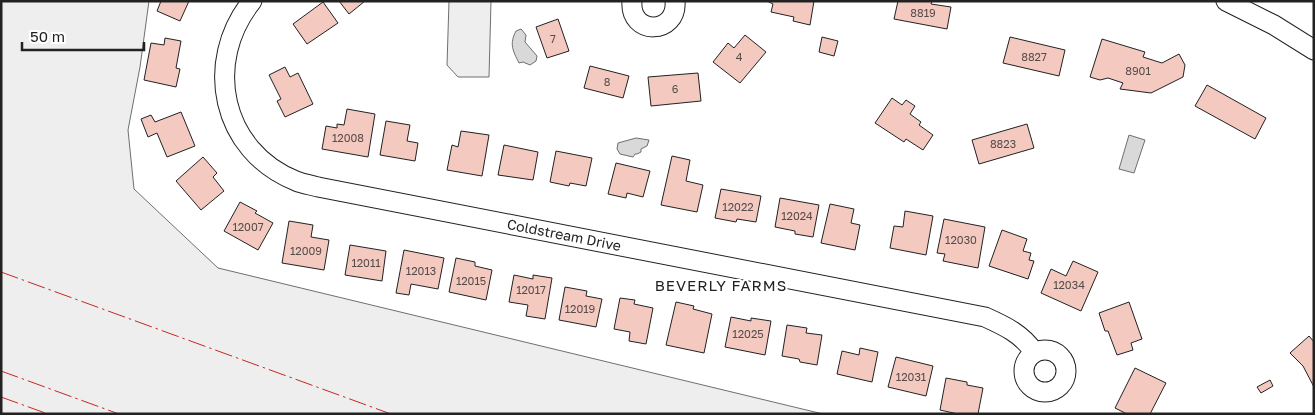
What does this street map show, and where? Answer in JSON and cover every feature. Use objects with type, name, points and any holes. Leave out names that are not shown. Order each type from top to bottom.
[{"type":"street","name":"Coldstream Drive","points":[[252,1],[234,29],[224,61],[227,105],[236,126],[247,144],[261,159],[278,172],[297,181],[985,317],[1006,326],[1022,338],[1034,352]]},
{"type":"street","points":[[632,1],[634,15],[638,21],[652,27],[666,23],[672,18],[675,11],[675,1]]},
{"type":"street","points":[[1226,1],[1274,25],[1314,50]]},
{"type":"shaded area","points":[[1,1],[149,1],[140,67],[128,130],[134,189],[218,268],[823,414],[1,414]]},
{"type":"shaded area","points":[[449,1],[491,1],[489,77],[458,77],[447,65]]},
{"type":"shaded area","points":[[521,29],[526,35],[525,42],[537,56],[536,61],[530,65],[523,62],[519,63],[513,47],[516,31]]},
{"type":"shaded area","points":[[1129,135],[1145,140],[1134,173],[1119,169]]},
{"type":"shaded area","points":[[636,138],[649,140],[647,146],[633,157],[620,154],[617,149],[618,143]]},
{"type":"building","points":[[161,1],[189,1],[180,21],[157,11]]},
{"type":"building","points":[[339,1],[365,1],[349,14]]},
{"type":"building","points":[[767,1],[814,1],[810,25],[793,21],[794,17],[771,12],[773,4]]},
{"type":"building","points":[[898,1],[932,1],[931,4],[951,7],[947,29],[894,19]]},
{"type":"building","points":[[323,2],[338,23],[307,44],[293,24]]},
{"type":"building","points":[[558,19],[569,51],[547,58],[536,27]]},
{"type":"building","points":[[745,35],[766,52],[740,83],[713,62],[728,43],[734,48]]},
{"type":"building","points":[[822,37],[838,41],[834,56],[819,52]]},
{"type":"building","points":[[1010,37],[1065,50],[1059,76],[1003,63]]},
{"type":"building","points":[[165,38],[181,41],[176,68],[180,69],[176,87],[144,80],[151,43],[164,45]]},
{"type":"building","points":[[1102,39],[1145,52],[1143,57],[1162,63],[1179,54],[1185,65],[1183,77],[1151,93],[1120,89],[1123,83],[1108,78],[1100,80],[1090,77]]},
{"type":"building","points":[[590,66],[629,76],[623,98],[584,88]]},
{"type":"building","points":[[285,67],[290,77],[298,73],[313,104],[285,117],[277,101],[281,99],[269,75]]},
{"type":"building","points":[[698,73],[701,101],[651,106],[648,77]]},
{"type":"building","points":[[1207,85],[1266,118],[1255,139],[1195,106]]},
{"type":"building","points":[[892,98],[902,105],[906,100],[915,106],[910,114],[921,122],[919,125],[933,135],[923,150],[906,139],[904,142],[875,123]]},
{"type":"building","points":[[347,109],[375,114],[368,157],[322,149],[326,126],[337,128],[337,124],[344,125]]},
{"type":"building","points":[[181,112],[195,146],[167,157],[157,133],[148,137],[141,119],[151,115],[155,122]]},
{"type":"building","points":[[386,121],[410,125],[407,141],[418,143],[415,161],[380,155]]},
{"type":"building","points":[[1027,124],[1034,148],[979,164],[972,140]]},
{"type":"building","points":[[461,131],[489,135],[482,176],[447,170],[452,145],[458,147]]},
{"type":"building","points":[[504,145],[538,152],[533,180],[498,175]]},
{"type":"building","points":[[556,151],[592,158],[586,186],[570,183],[569,186],[550,182]]},
{"type":"building","points":[[672,156],[690,160],[686,181],[703,185],[697,212],[661,205]]},
{"type":"building","points":[[203,157],[217,173],[213,177],[224,191],[201,210],[176,181]]},
{"type":"building","points":[[616,163],[650,171],[643,197],[627,193],[626,198],[608,194]]},
{"type":"building","points":[[721,189],[761,196],[756,222],[737,219],[736,222],[715,218]]},
{"type":"building","points":[[780,198],[819,205],[813,237],[795,234],[795,231],[775,227]]},
{"type":"building","points":[[240,202],[257,211],[255,213],[273,223],[258,250],[224,231]]},
{"type":"building","points":[[830,204],[854,209],[851,223],[860,225],[855,250],[821,243]]},
{"type":"building","points":[[905,211],[933,216],[926,255],[890,248],[894,226],[903,227]]},
{"type":"building","points":[[944,219],[985,227],[978,268],[943,261],[945,254],[937,253]]},
{"type":"building","points":[[289,221],[313,225],[311,237],[329,240],[324,270],[282,263]]},
{"type":"building","points":[[1002,230],[1027,239],[1023,251],[1031,253],[1029,260],[1034,261],[1028,279],[989,266]]},
{"type":"building","points":[[350,245],[386,251],[382,281],[345,275]]},
{"type":"building","points":[[404,250],[444,258],[438,289],[411,284],[409,295],[396,293]]},
{"type":"building","points":[[456,258],[475,262],[475,266],[492,270],[486,300],[449,292]]},
{"type":"building","points":[[1073,261],[1098,272],[1081,311],[1041,293],[1051,269],[1066,276]]},
{"type":"building","points":[[514,275],[533,279],[533,275],[552,278],[545,319],[526,316],[528,305],[509,302]]},
{"type":"building","points":[[565,287],[587,291],[586,296],[602,299],[596,327],[559,320]]},
{"type":"building","points":[[620,298],[635,300],[634,304],[653,308],[646,344],[629,341],[630,332],[614,329]]},
{"type":"building","points":[[676,302],[694,306],[693,309],[712,314],[704,353],[666,345]]},
{"type":"building","points":[[1129,302],[1142,339],[1131,343],[1133,350],[1117,355],[1108,331],[1105,331],[1099,313]]},
{"type":"building","points":[[731,317],[751,321],[751,318],[771,321],[765,355],[725,347]]},
{"type":"building","points":[[787,325],[807,328],[806,333],[822,335],[817,365],[782,356]]},
{"type":"building","points":[[1309,336],[1314,342],[1314,387],[1303,366],[1290,353]]},
{"type":"building","points":[[860,348],[878,352],[872,382],[837,374],[842,351],[859,355]]},
{"type":"building","points":[[896,357],[933,366],[926,396],[888,387]]},
{"type":"building","points":[[1135,368],[1166,383],[1150,414],[1127,414],[1115,408]]},
{"type":"building","points":[[946,378],[967,382],[967,385],[983,388],[978,414],[958,414],[940,410]]},
{"type":"building","points":[[1270,380],[1273,386],[1261,393],[1257,387]]},
{"type":"power","points":[[1,272],[391,414]]},
{"type":"power","points":[[1,371],[119,414]]},
{"type":"power","points":[[1,397],[48,414]]},
{"type":"district","name":"BEVERLY FARMS","points":[[721,286]]}]
